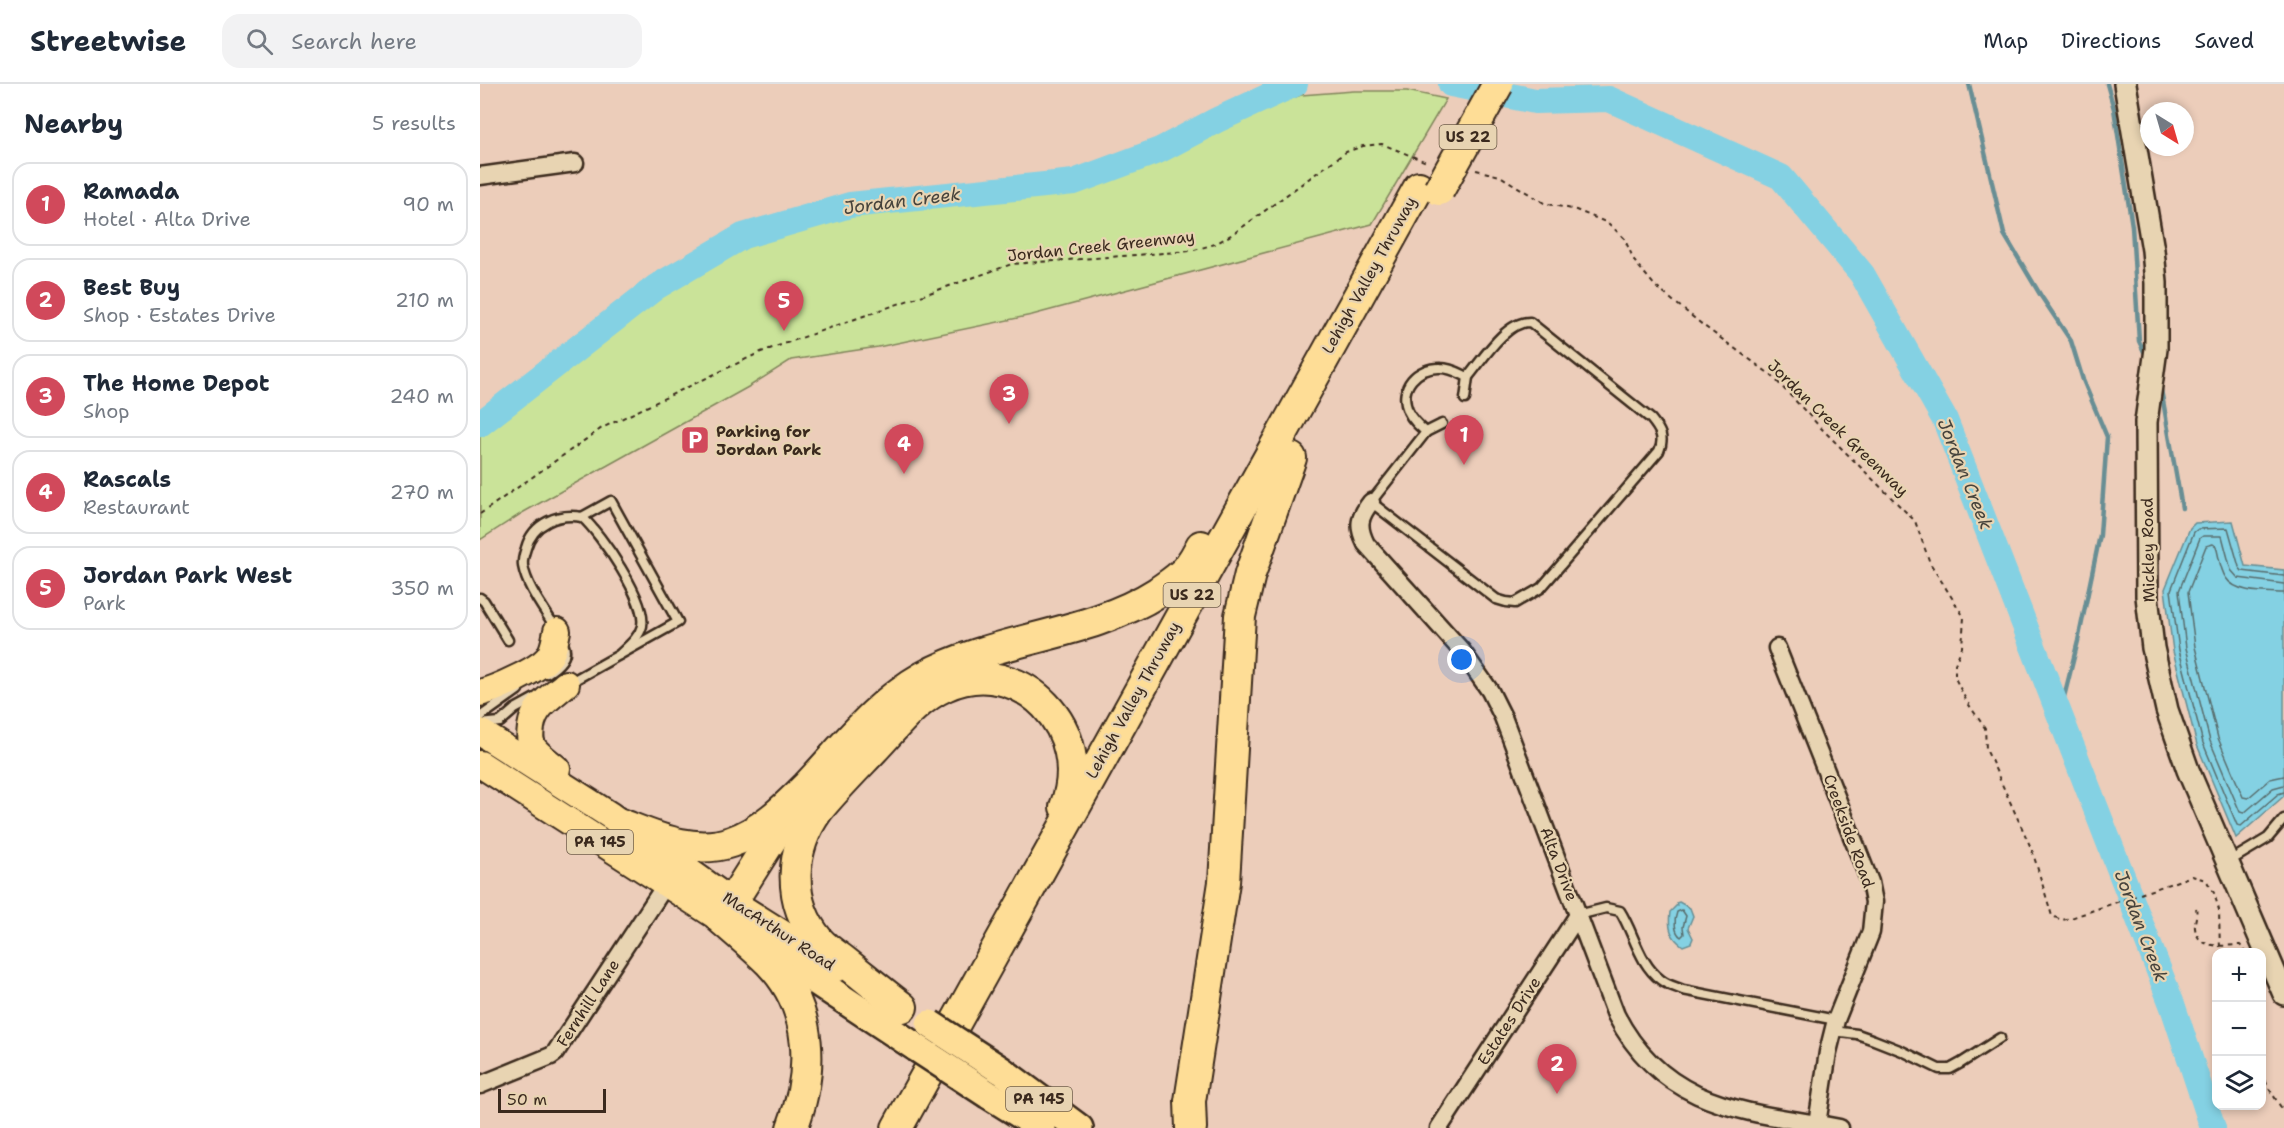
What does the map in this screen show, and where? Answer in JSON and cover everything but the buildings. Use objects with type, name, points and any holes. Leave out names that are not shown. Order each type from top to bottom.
[{"type":"highway","name":"Lehigh Valley Thruway","points":[[920,1128],[1291,458],[1476,84]]},
{"type":"highway","name":"Lehigh Valley Thruway","points":[[897,1128],[1344,321],[1430,180],[1498,84]]},
{"type":"highway","points":[[616,820],[677,844],[716,846],[728,843],[750,833],[786,807],[884,705],[923,677],[971,657],[1124,610],[1158,592],[1186,570],[1344,321]]},
{"type":"highway","points":[[1191,1128],[1190,1101],[1224,882],[1240,616],[1250,574],[1291,458]]},
{"type":"highway","points":[[902,1007],[820,942],[807,921],[798,897],[795,862],[806,829],[826,800],[910,711],[943,687],[963,680],[983,677],[1012,682],[1029,691],[1044,705],[1063,730],[1072,760],[1071,793],[1039,870]]},
{"type":"highway","points":[[786,807],[771,840],[726,910],[771,963],[786,985],[797,1008],[807,1045],[808,1070],[803,1095],[792,1128]]},
{"type":"highway","name":"MacArthur Road","points":[[726,910],[826,986],[1038,1126]]},
{"type":"highway","name":"MacArthur Road","points":[[902,1007],[1002,1071],[1079,1128]]},
{"type":"main road","points":[[480,693],[505,684],[543,663],[550,656],[557,631]]},
{"type":"main road","points":[[566,684],[543,702],[533,714],[530,740],[534,749],[616,820]]},
{"type":"main road","name":"MacArthur Road","points":[[480,732],[616,820],[726,910]]},
{"type":"main road","name":"MacArthur Road","points":[[480,764],[666,884],[726,910],[902,1007]]},
{"type":"street","name":"Mickley Road","points":[[2124,84],[2153,250],[2156,283],[2156,349],[2146,422],[2147,596],[2159,679],[2177,740],[2284,994]]},
{"type":"street","points":[[480,176],[575,163]]},
{"type":"street","name":"Alta Drive","points":[[1371,502],[1360,518],[1360,532],[1375,556],[1462,651],[1490,691],[1503,717],[1616,1015],[1641,1054],[1674,1083],[1695,1095],[1724,1106],[1840,1128]]},
{"type":"street","name":"Creekside Road","points":[[1777,648],[1856,844],[1870,882],[1874,902],[1871,932],[1835,1026],[1822,1081],[1816,1124]]},
{"type":"street","name":"Fernhill Lane","points":[[480,1085],[555,1053],[666,884]]},
{"type":"street","name":"Estates Drive","points":[[1439,1128],[1578,915]]},
{"type":"lane","points":[[1442,424],[1426,432],[1371,502],[1496,598],[1515,603],[1541,588],[1554,575],[1659,451],[1662,444],[1662,436],[1651,419],[1530,322],[1520,323],[1507,330],[1468,377],[1465,399]]},
{"type":"lane","points":[[1426,432],[1413,420],[1408,411],[1405,394],[1410,381],[1417,374],[1432,368],[1448,369],[1468,377]]},
{"type":"lane","points":[[480,724],[500,722],[515,710],[549,690],[566,684],[678,622],[611,501],[582,517],[566,516],[547,521],[534,531],[527,544],[523,566],[566,649],[557,668],[539,678]]},
{"type":"lane","points":[[582,517],[603,538],[640,606],[643,623],[640,634],[620,655]]},
{"type":"lane","points":[[480,598],[507,640]]},
{"type":"lane","points":[[480,717],[522,688]]},
{"type":"lane","points":[[2227,862],[2268,838],[2284,819]]},
{"type":"lane","points":[[1578,915],[1606,908],[1620,911],[1628,923],[1646,965],[1662,981],[1683,990],[1835,1026],[1902,1051],[1939,1069],[1950,1069],[2000,1038]]},
{"type":"path","name":"Jordan Creek Greenway","points":[[480,514],[602,428],[761,352],[1012,264],[1191,251],[1215,244],[1264,212],[1346,152],[1363,146],[1382,144],[1430,180]]},
{"type":"path","name":"Jordan Creek Greenway","points":[[1470,170],[1500,176],[1544,203],[1576,210],[1608,224],[1624,238],[1635,262],[1656,287],[1704,326],[1771,375],[1823,430],[1915,520],[1930,563],[1965,617],[1962,647],[1955,664],[1955,678],[1967,702],[1985,728],[1986,749],[2032,850],[2050,912],[2055,918],[2072,918],[2192,876],[2199,877],[2211,886],[2218,910],[2219,948]]},
{"type":"path","points":[[2196,908],[2195,926],[2198,939],[2205,944],[2240,945],[2243,948]]},
{"type":"path","points":[[2266,1082],[2284,1112]]},
{"type":"green space","points":[[1354,91],[1407,91],[1446,99],[1372,224],[1032,315],[878,347],[791,360],[750,386],[522,513],[480,540],[480,437],[643,307],[734,252],[774,236],[831,219],[886,209],[1001,199],[1071,189],[1143,165],[1251,113],[1301,95]]},
{"type":"water","points":[[2233,521],[2245,566],[2284,570],[2284,796],[2236,838],[2197,745],[2173,651],[2165,589],[2190,528],[2195,523]]},
{"type":"water","points":[[1679,902],[1690,908],[1693,916],[1688,928],[1693,938],[1691,943],[1683,946],[1673,935],[1669,922],[1670,912]]},
{"type":"waterway","name":"Jordan Creek","points":[[480,424],[656,287],[743,236],[850,205],[1074,182],[1160,150],[1217,120],[1295,84]]},
{"type":"waterway","name":"Jordan Creek","points":[[1451,84],[1535,101],[1609,99],[1781,177],[1862,274],[1945,420],[2173,1007],[2213,1128]]},
{"type":"waterway","points":[[1969,84],[2004,234],[2071,341],[2083,380],[2107,437],[2100,535],[2078,641],[2059,717]]},
{"type":"waterway","points":[[2107,84],[2114,109],[2132,226],[2139,341],[2147,358]]},
{"type":"waterway","points":[[2160,384],[2182,508]]},
{"type":"place","name":"Jordan Park West","points":[[784,331]]},
{"type":"place","name":"The Home Depot","points":[[1009,424]]},
{"type":"place","name":"Parking for Jordan Park","points":[[695,440]]},
{"type":"place","name":"Ramada","points":[[1464,465]]},
{"type":"place","name":"Rascals","points":[[904,474]]},
{"type":"place","name":"Best Buy","points":[[1557,1094]]}]
